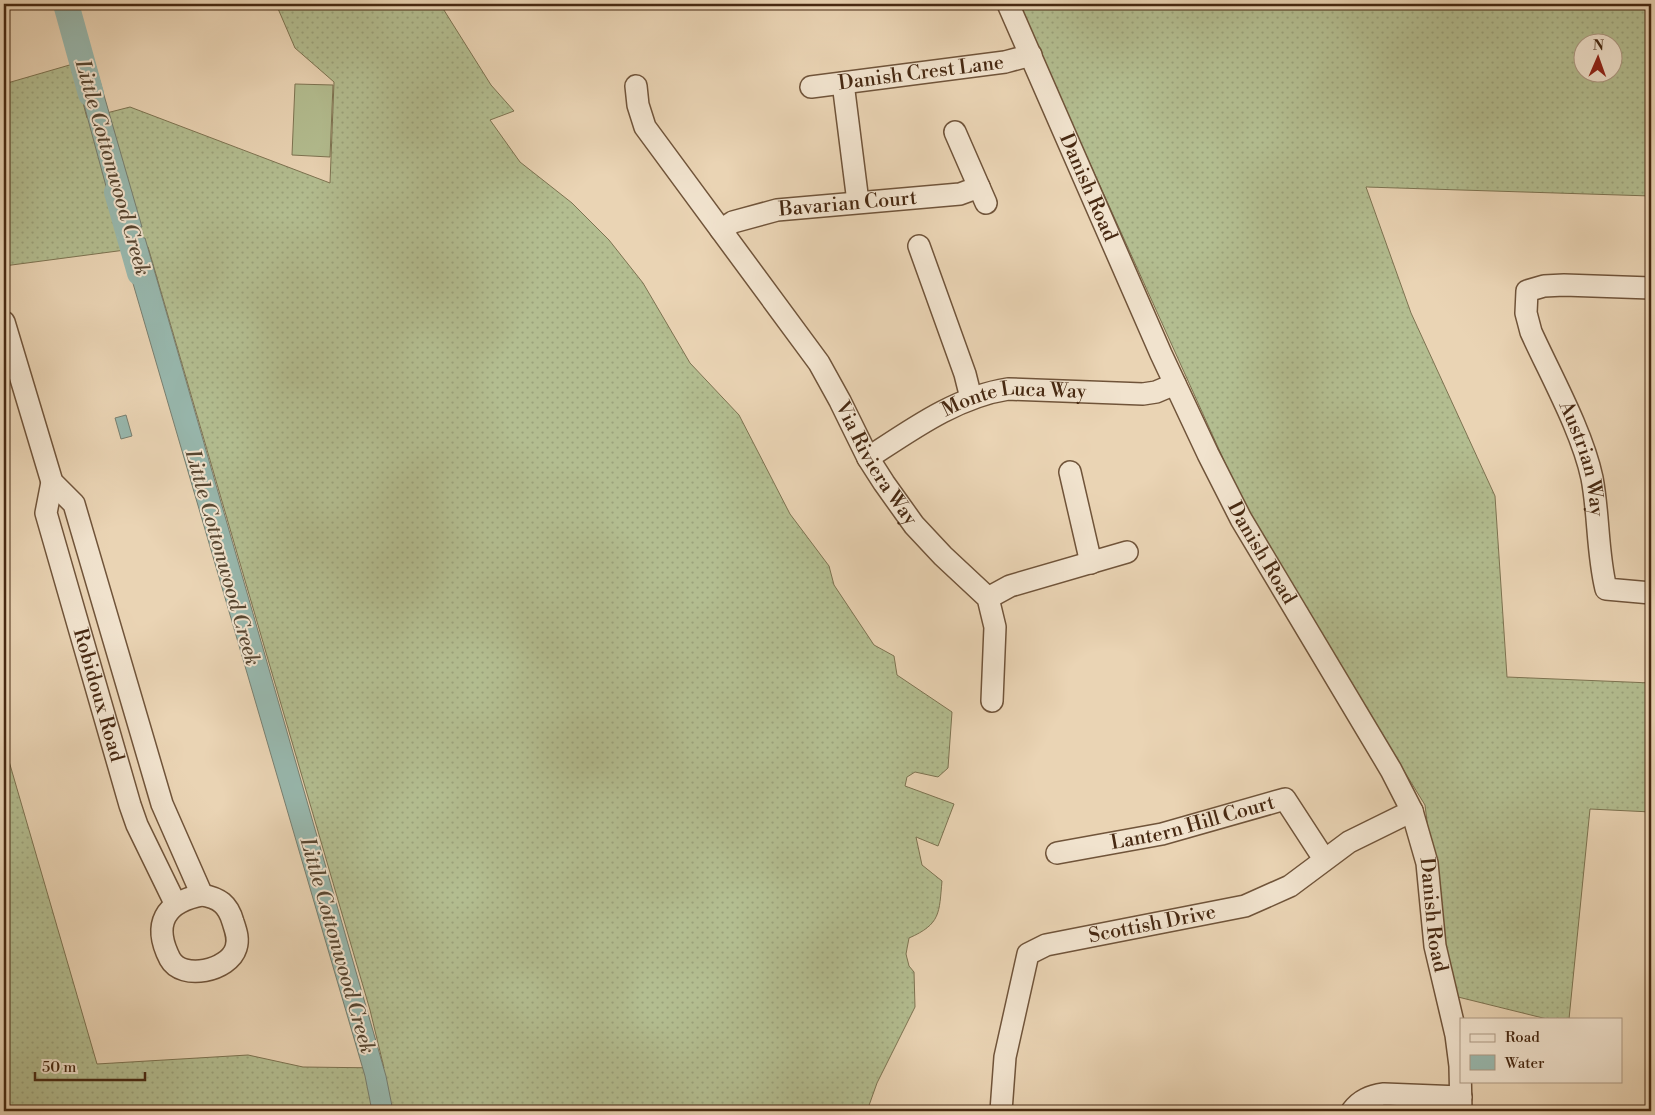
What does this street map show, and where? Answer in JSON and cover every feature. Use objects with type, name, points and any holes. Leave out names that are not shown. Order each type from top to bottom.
[{"type":"street","name":"Danish Road","points":[[1008,4],[1175,384],[1241,519],[1391,770],[1412,811],[1427,863],[1435,946],[1456,1035],[1460,1066]]},
{"type":"street","name":"Danish Crest Lane","points":[[811,87],[1005,62],[1031,55]]},
{"type":"street","points":[[842,83],[858,202]]},
{"type":"street","name":"Via Riviera Way","points":[[636,86],[638,105],[645,127],[819,363],[868,458],[914,525],[943,556],[988,598]]},
{"type":"street","name":"Bavarian Court","points":[[721,230],[734,222],[761,213],[858,202],[960,194],[982,195],[955,132]]},
{"type":"street","points":[[919,246],[965,374],[971,398]]},
{"type":"street","name":"Austrian Way","points":[[1651,288],[1544,286],[1527,291],[1526,312],[1531,332],[1582,445],[1591,476],[1601,567],[1606,588],[1651,593]]},
{"type":"street","name":"Robidoux Road","points":[[4,322],[52,482],[46,513],[112,742],[137,825],[175,903]]},
{"type":"street","name":"Monte Luca Way","points":[[868,458],[924,421],[971,398],[1008,389],[1143,394],[1156,392],[1175,384]]},
{"type":"street","points":[[1070,472],[1091,563]]},
{"type":"street","name":"Robidoux Road","points":[[52,482],[74,504],[162,804],[202,895]]},
{"type":"street","points":[[992,701],[995,627],[988,598],[1010,586],[1127,552]]},
{"type":"street","points":[[76,614],[105,605]]},
{"type":"street","points":[[112,742],[142,734]]},
{"type":"street","name":"Lantern Hill Court","points":[[1057,853],[1162,834],[1285,799],[1324,860]]},
{"type":"street","name":"Scottish Drive","points":[[1001,1111],[1005,1057],[1028,954],[1046,945],[1245,906],[1290,886],[1349,842],[1412,811]]},
{"type":"street","points":[[202,895],[216,898],[231,912],[238,937],[237,948],[232,957],[224,964],[197,972],[174,965],[169,957],[163,932],[164,919],[168,910],[175,903],[202,895]]},
{"type":"street","name":"Danish Road","points":[[1460,1082],[1461,1104]]},
{"type":"street","points":[[1352,1111],[1361,1101],[1372,1096],[1384,1094],[1461,1104]]},
{"type":"green space","points":[[276,4],[442,4],[442,7],[491,85],[514,111],[490,120],[520,162],[572,203],[609,240],[643,283],[690,363],[739,415],[790,514],[829,566],[834,585],[874,645],[894,656],[897,675],[952,712],[948,768],[938,777],[915,772],[907,777],[905,786],[954,804],[938,846],[916,837],[922,865],[942,881],[939,909],[933,922],[927,928],[909,938],[906,954],[909,966],[914,972],[915,1007],[877,1083],[867,1111],[4,1111],[4,744],[97,1064],[248,1055],[303,1067],[384,1068],[370,1010],[148,247],[4,266],[4,84],[73,64],[87,118],[130,107],[330,183],[334,82],[295,48]]},
{"type":"green space","points":[[1018,4],[1651,4],[1651,196],[1366,187],[1411,313],[1495,496],[1507,677],[1651,683],[1651,812],[1590,809],[1569,1018],[1543,1018],[1458,997],[1440,927],[1425,805],[1254,527]]},
{"type":"green space","points":[[295,84],[333,85],[330,157],[292,155]]},
{"type":"water","points":[[93,57],[142,227],[117,227],[73,64]]},
{"type":"water","points":[[145,238],[386,1076],[393,1111],[372,1111],[365,1076],[120,239]]},
{"type":"water","points":[[126,415],[132,436],[121,439],[115,418]]},
{"type":"waterway","name":"Little Cottonwood Creek","points":[[66,4],[91,94]]},
{"type":"waterway","name":"Little Cottonwood Creek","points":[[117,192],[140,273]]}]
